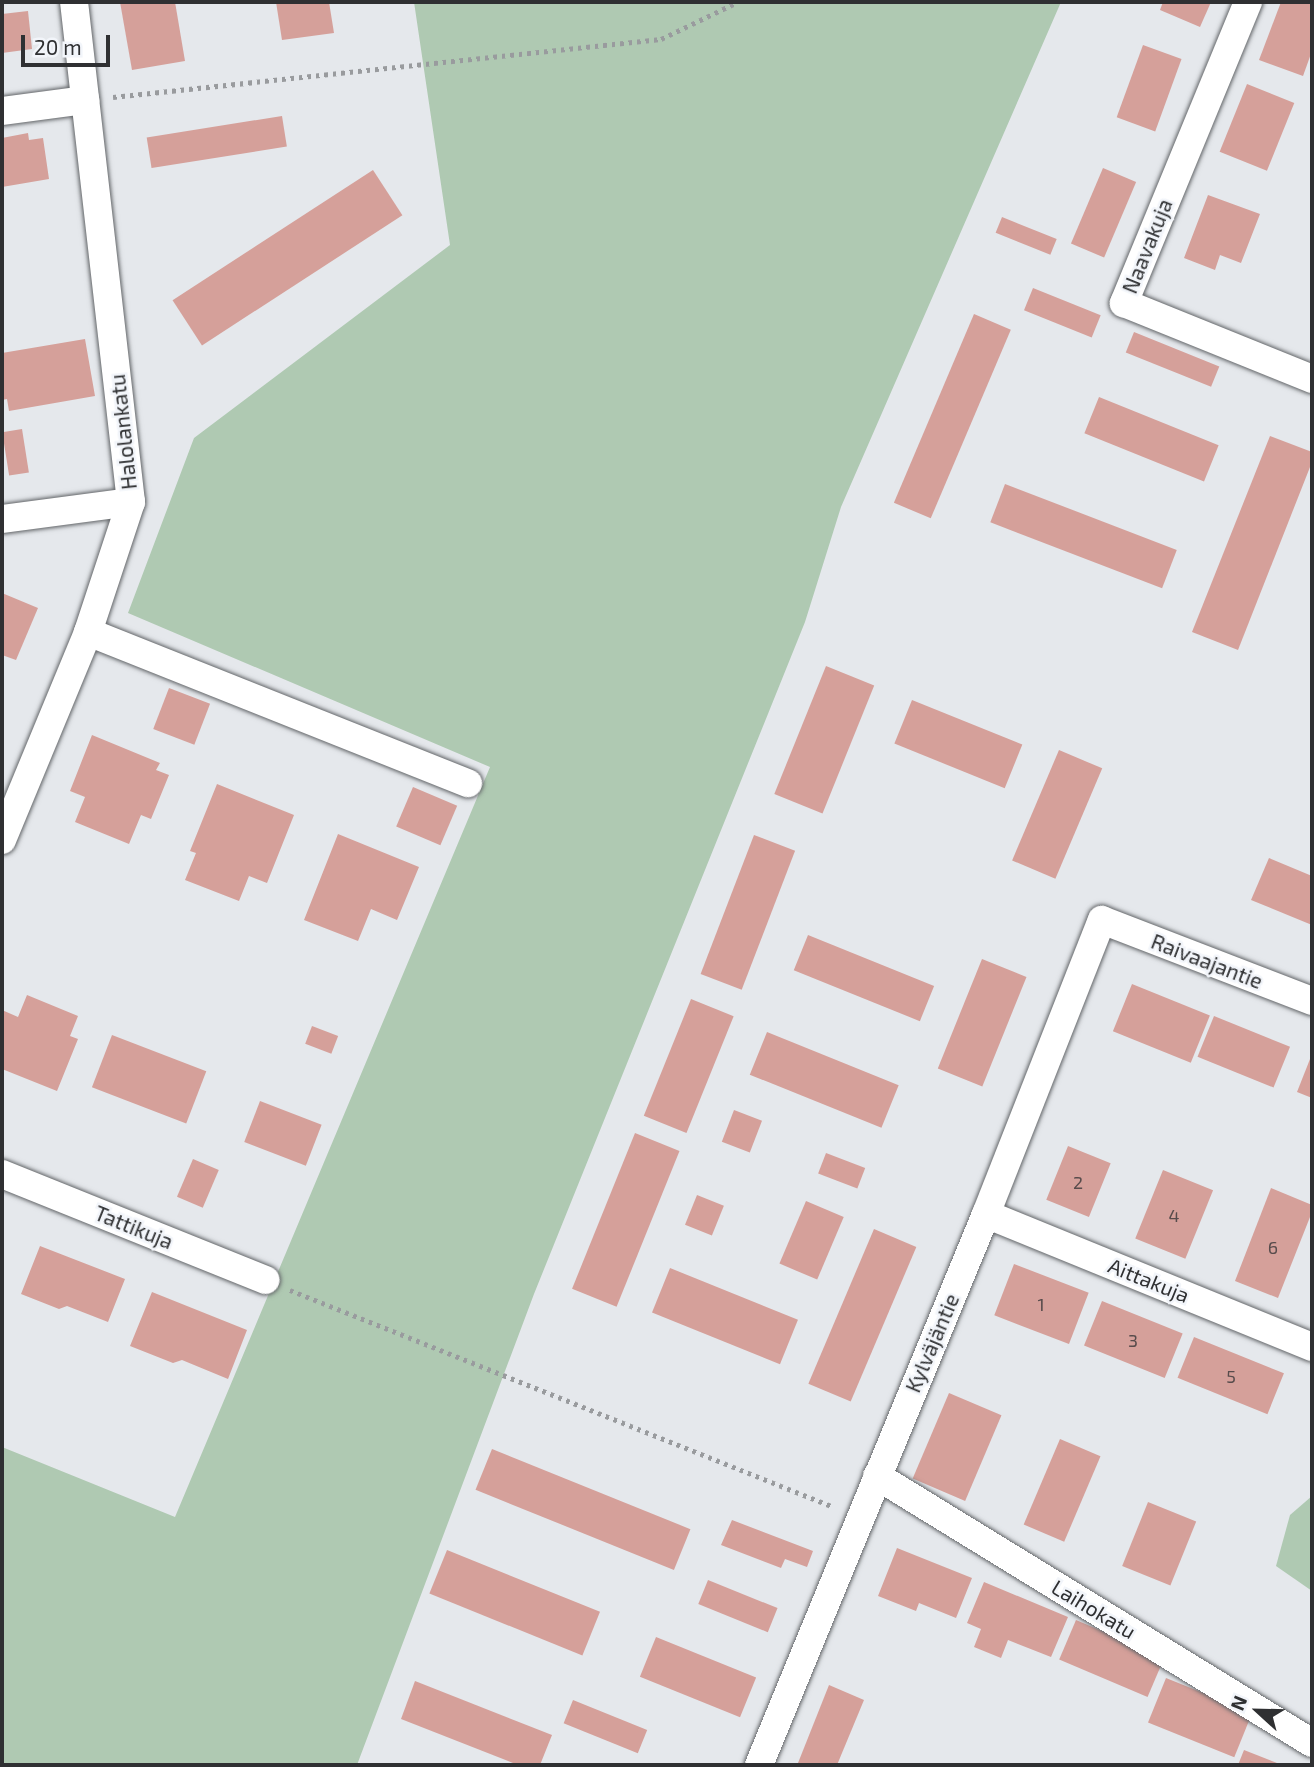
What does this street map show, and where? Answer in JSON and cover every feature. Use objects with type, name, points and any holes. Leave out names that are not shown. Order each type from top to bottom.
[{"type":"street","name":"Halolankatu","points":[[2,840],[88,632],[131,502],[74,2]]},
{"type":"street","name":"Naavakuja","points":[[1248,2],[1124,303],[1312,379]]},
{"type":"street","points":[[2,111],[85,100]]},
{"type":"street","points":[[2,519],[131,502]]},
{"type":"street","points":[[88,632],[468,783]]},
{"type":"street","name":"Raivaajantie","points":[[1102,920],[1312,1001]]},
{"type":"street","name":"Kylväjäntie","points":[[759,1765],[986,1214],[1102,920]]},
{"type":"street","name":"Tattikuja","points":[[2,1174],[266,1280]]},
{"type":"street","name":"Aittakuja","points":[[986,1214],[1312,1347]]},
{"type":"street","name":"Laihokatu","points":[[877,1476],[1312,1743]]},
{"type":"path","points":[[85,100],[661,39],[738,2]]},
{"type":"path","points":[[266,1280],[861,1517]]},
{"type":"green space","points":[[414,2],[1061,2],[841,507],[805,622],[534,1294],[357,1765],[2,1765],[2,1447],[175,1517],[490,767],[128,613],[194,438],[450,245]]},
{"type":"green space","points":[[1312,1496],[1312,1591],[1276,1566],[1290,1515]]},
{"type":"building","points":[[120,2],[175,2],[185,61],[132,70]]},
{"type":"building","points":[[276,2],[329,2],[334,33],[282,40]]},
{"type":"building","points":[[1163,2],[1211,2],[1200,27],[1160,10]]},
{"type":"building","points":[[1281,2],[1312,2],[1312,51],[1303,76],[1259,60]]},
{"type":"building","points":[[28,11],[32,49],[2,53],[2,14]]},
{"type":"building","points":[[1143,45],[1182,59],[1155,131],[1117,117]]},
{"type":"building","points":[[1247,84],[1294,103],[1267,171],[1220,152]]},
{"type":"building","points":[[282,116],[287,147],[152,168],[147,137]]},
{"type":"building","points":[[28,133],[29,140],[43,138],[49,179],[2,187],[2,138]]},
{"type":"building","points":[[1103,168],[1136,182],[1104,258],[1071,243]]},
{"type":"building","points":[[373,170],[402,215],[202,345],[173,300]]},
{"type":"building","points":[[1208,195],[1260,214],[1241,263],[1220,255],[1215,270],[1184,258]]},
{"type":"building","points":[[1002,217],[1057,239],[1050,255],[996,233]]},
{"type":"building","points":[[1033,288],[1101,315],[1092,338],[1024,310]]},
{"type":"building","points":[[974,314],[1011,330],[931,518],[894,503]]},
{"type":"building","points":[[1134,332],[1219,366],[1211,387],[1126,352]]},
{"type":"building","points":[[85,339],[95,396],[9,411],[7,399],[2,400],[2,353]]},
{"type":"building","points":[[1099,397],[1219,445],[1204,481],[1084,433]]},
{"type":"building","points":[[22,429],[29,472],[9,476],[2,432]]},
{"type":"building","points":[[1270,436],[1312,452],[1312,462],[1238,650],[1192,632]]},
{"type":"building","points":[[1005,484],[1177,550],[1162,588],[990,522]]},
{"type":"building","points":[[2,593],[38,608],[16,660],[2,655]]},
{"type":"building","points":[[826,666],[874,685],[823,813],[774,794]]},
{"type":"building","points":[[169,688],[210,704],[194,745],[153,729]]},
{"type":"building","points":[[912,700],[1022,745],[1005,788],[894,744]]},
{"type":"building","points":[[92,735],[160,763],[156,770],[169,775],[151,819],[141,815],[129,844],[75,822],[85,797],[70,791]]},
{"type":"building","points":[[1059,750],[1102,768],[1055,879],[1012,860]]},
{"type":"building","points":[[217,784],[294,815],[267,883],[249,876],[239,901],[185,880],[196,853],[190,851]]},
{"type":"building","points":[[413,787],[457,806],[440,845],[396,827]]},
{"type":"building","points":[[338,834],[419,867],[397,920],[371,909],[358,941],[304,920]]},
{"type":"building","points":[[754,835],[795,851],[742,990],[701,974]]},
{"type":"building","points":[[1269,858],[1312,876],[1312,925],[1251,900]]},
{"type":"building","points":[[808,935],[934,986],[920,1021],[794,970]]},
{"type":"building","points":[[982,959],[1027,977],[982,1086],[938,1068]]},
{"type":"building","points":[[1132,984],[1210,1015],[1191,1063],[1113,1031]]},
{"type":"building","points":[[27,995],[78,1016],[70,1036],[78,1039],[57,1091],[2,1069],[2,1010],[18,1017]]},
{"type":"building","points":[[691,999],[734,1016],[686,1133],[644,1116]]},
{"type":"building","points":[[1214,1016],[1290,1047],[1274,1088],[1198,1057]]},
{"type":"building","points":[[312,1026],[338,1036],[331,1054],[305,1044]]},
{"type":"building","points":[[767,1032],[899,1085],[881,1128],[750,1075]]},
{"type":"building","points":[[112,1035],[206,1071],[186,1123],[92,1087]]},
{"type":"building","points":[[1312,1054],[1312,1098],[1297,1092]]},
{"type":"building","points":[[260,1101],[322,1125],[306,1166],[244,1142]]},
{"type":"building","points":[[734,1110],[762,1121],[750,1152],[722,1142]]},
{"type":"building","points":[[635,1133],[680,1151],[617,1307],[572,1289]]},
{"type":"building","points":[[1068,1146],[1111,1163],[1089,1217],[1046,1200]]},
{"type":"building","points":[[826,1153],[865,1168],[857,1189],[818,1174]]},
{"type":"building","points":[[193,1159],[219,1170],[203,1208],[177,1197]]},
{"type":"building","points":[[1163,1170],[1213,1190],[1185,1259],[1135,1239]]},
{"type":"building","points":[[1271,1188],[1312,1205],[1312,1212],[1278,1298],[1235,1281]]},
{"type":"building","points":[[697,1195],[724,1206],[712,1236],[685,1225]]},
{"type":"building","points":[[806,1201],[844,1217],[817,1280],[779,1264]]},
{"type":"building","points":[[874,1229],[916,1247],[851,1402],[808,1384]]},
{"type":"building","points":[[40,1246],[125,1279],[108,1322],[67,1306],[59,1309],[21,1294]]},
{"type":"building","points":[[1014,1264],[1089,1293],[1069,1344],[994,1315]]},
{"type":"building","points":[[670,1268],[798,1320],[780,1364],[652,1313]]},
{"type":"building","points":[[152,1292],[247,1330],[228,1379],[182,1360],[173,1363],[130,1346]]},
{"type":"building","points":[[1102,1301],[1183,1334],[1165,1378],[1084,1346]]},
{"type":"building","points":[[1194,1337],[1284,1373],[1267,1414],[1178,1378]]},
{"type":"building","points":[[949,1393],[1001,1415],[965,1501],[913,1479]]},
{"type":"building","points":[[1060,1439],[1101,1456],[1064,1542],[1024,1525]]},
{"type":"building","points":[[492,1449],[690,1529],[674,1570],[476,1490]]},
{"type":"building","points":[[1148,1502],[1196,1521],[1170,1585],[1122,1566]]},
{"type":"building","points":[[732,1520],[813,1551],[807,1567],[785,1559],[781,1568],[721,1545]]},
{"type":"building","points":[[897,1548],[972,1578],[956,1618],[919,1603],[916,1611],[878,1596]]},
{"type":"building","points":[[447,1550],[600,1612],[582,1655],[429,1594]]},
{"type":"building","points":[[708,1580],[778,1608],[768,1632],[698,1604]]},
{"type":"building","points":[[984,1582],[1068,1617],[1051,1657],[1008,1640],[1001,1658],[974,1647],[981,1629],[967,1623]]},
{"type":"building","points":[[1076,1620],[1164,1658],[1148,1697],[1059,1660]]},
{"type":"building","points":[[656,1637],[756,1677],[740,1717],[640,1677]]},
{"type":"building","points":[[1166,1678],[1252,1713],[1234,1757],[1148,1723]]},
{"type":"building","points":[[415,1681],[552,1735],[540,1765],[518,1765],[401,1719]]},
{"type":"building","points":[[829,1685],[864,1700],[837,1765],[798,1763]]},
{"type":"building","points":[[573,1700],[647,1730],[638,1753],[564,1723]]},
{"type":"building","points":[[1244,1750],[1282,1765],[1238,1765]]}]
